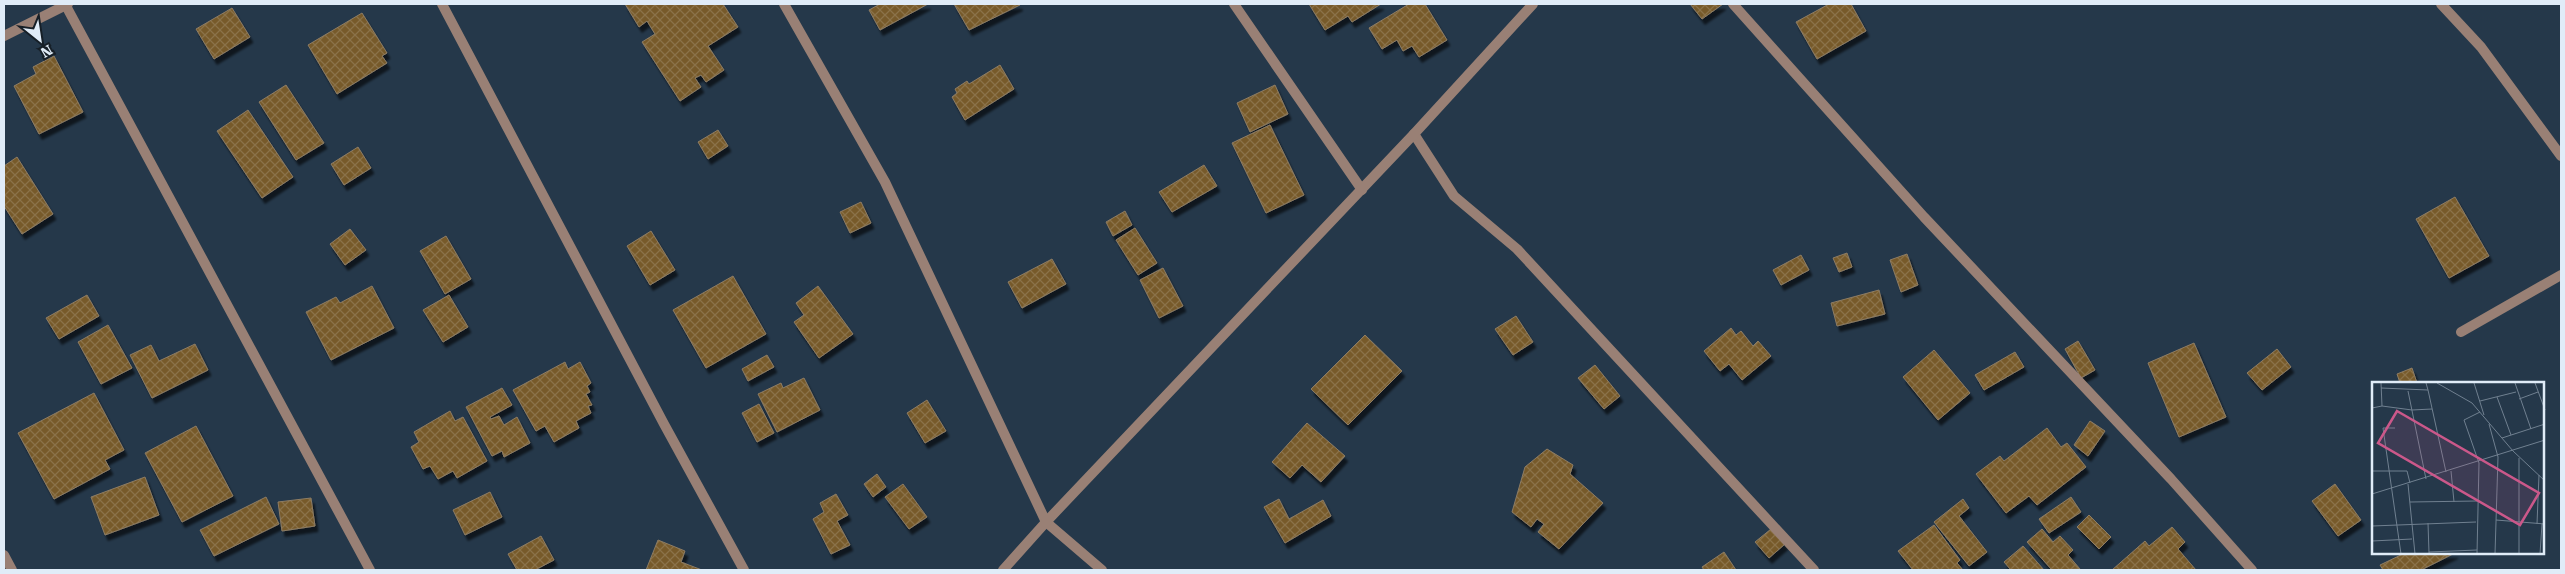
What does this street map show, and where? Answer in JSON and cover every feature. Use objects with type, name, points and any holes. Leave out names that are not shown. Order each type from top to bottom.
[{"type":"street","points":[[4,36],[66,4],[370,570]]},
{"type":"street","points":[[442,4],[664,424],[744,570]]},
{"type":"street","points":[[784,4],[885,182],[1046,522],[1102,570]]},
{"type":"street","points":[[1234,4],[1362,190]]},
{"type":"street","points":[[1004,570],[1046,522],[1362,190],[1533,4]]},
{"type":"street","points":[[1733,4],[1924,217],[2171,479],[2252,570]]},
{"type":"street","points":[[2441,4],[2481,47],[2561,156]]},
{"type":"street","points":[[1414,134],[1454,196],[1517,249],[1814,570]]},
{"type":"street","points":[[2460,332],[2561,275]]},
{"type":"street","points":[[4,555],[12,570]]},
{"type":"building","points":[[625,4],[723,4],[738,27],[708,46],[724,70],[706,82],[701,75],[695,78],[701,87],[680,101],[642,42],[655,34],[647,21],[639,27]]},
{"type":"building","points":[[880,4],[928,4],[880,30],[869,10]]},
{"type":"building","points":[[954,4],[1019,4],[1020,5],[969,30]]},
{"type":"building","points":[[1309,4],[1381,4],[1352,22],[1348,16],[1325,30]]},
{"type":"building","points":[[1409,4],[1425,4],[1447,40],[1419,57],[1412,46],[1403,51],[1397,40],[1382,49],[1369,28]]},
{"type":"building","points":[[1690,4],[1723,4],[1702,19]]},
{"type":"building","points":[[1829,4],[1851,4],[1866,31],[1817,59],[1796,22]]},
{"type":"building","points":[[232,8],[250,37],[214,59],[196,29]]},
{"type":"building","points":[[362,13],[387,53],[382,56],[387,63],[337,94],[308,45]]},
{"type":"building","points":[[54,56],[83,112],[39,134],[14,86],[36,74],[33,67]]},
{"type":"building","points":[[1000,65],[1014,89],[965,120],[952,97],[957,93],[955,89],[967,81],[969,84]]},
{"type":"building","points":[[286,85],[324,143],[296,160],[259,102]]},
{"type":"building","points":[[1275,85],[1288,114],[1250,132],[1237,103]]},
{"type":"building","points":[[248,110],[293,177],[262,198],[217,131]]},
{"type":"building","points":[[1270,125],[1304,195],[1266,213],[1232,143]]},
{"type":"building","points":[[718,130],[728,146],[708,159],[698,142]]},
{"type":"building","points":[[358,147],[371,168],[344,185],[331,164]]},
{"type":"building","points":[[17,157],[53,214],[22,234],[4,206],[4,166]]},
{"type":"building","points":[[1204,165],[1217,186],[1172,212],[1159,192]]},
{"type":"building","points":[[2455,197],[2489,256],[2449,278],[2416,219]]},
{"type":"building","points":[[861,202],[871,223],[850,233],[840,212]]},
{"type":"building","points":[[1125,211],[1132,225],[1113,236],[1106,222]]},
{"type":"building","points":[[1135,228],[1157,263],[1138,275],[1116,240]]},
{"type":"building","points":[[350,229],[366,250],[345,265],[330,244]]},
{"type":"building","points":[[651,231],[675,270],[650,285],[627,246]]},
{"type":"building","points":[[446,236],[471,279],[445,294],[420,251]]},
{"type":"building","points":[[1847,253],[1852,267],[1839,272],[1833,258]]},
{"type":"building","points":[[1907,254],[1918,285],[1901,292],[1890,260]]},
{"type":"building","points":[[1801,255],[1809,270],[1781,285],[1773,270]]},
{"type":"building","points":[[1052,259],[1066,284],[1022,308],[1008,282]]},
{"type":"building","points":[[1163,268],[1183,306],[1159,318],[1140,280]]},
{"type":"building","points":[[733,276],[766,334],[706,368],[673,310]]},
{"type":"building","points":[[372,286],[394,328],[331,360],[306,312],[336,297],[340,303]]},
{"type":"building","points":[[818,286],[853,334],[819,358],[794,322],[804,315],[796,303]]},
{"type":"building","points":[[1879,290],[1885,314],[1837,326],[1831,303]]},
{"type":"building","points":[[87,295],[99,316],[59,339],[46,318]]},
{"type":"building","points":[[449,295],[468,327],[443,342],[423,310]]},
{"type":"building","points":[[1516,316],[1533,342],[1513,355],[1495,329]]},
{"type":"building","points":[[108,325],[132,368],[101,384],[78,342]]},
{"type":"building","points":[[1731,328],[1736,335],[1741,331],[1753,346],[1758,341],[1771,356],[1742,380],[1729,364],[1720,371],[1704,351]]},
{"type":"building","points":[[1365,335],[1402,371],[1348,425],[1311,389]]},
{"type":"building","points":[[2078,341],[2095,370],[2081,378],[2065,349]]},
{"type":"building","points":[[2194,343],[2226,417],[2179,437],[2148,363]]},
{"type":"building","points":[[195,344],[208,370],[152,398],[130,355],[151,345],[159,361]]},
{"type":"building","points":[[2277,349],[2291,367],[2262,390],[2247,373]]},
{"type":"building","points":[[1934,350],[1970,393],[1938,420],[1903,377]]},
{"type":"building","points":[[2015,352],[2024,367],[1984,390],[1975,375]]},
{"type":"building","points":[[767,355],[774,367],[748,381],[742,369]]},
{"type":"building","points":[[565,362],[568,369],[580,362],[591,383],[587,386],[590,392],[586,394],[592,405],[588,406],[591,413],[576,421],[579,428],[554,442],[545,426],[536,431],[513,390]]},
{"type":"building","points":[[1595,365],[1620,396],[1604,409],[1578,378]]},
{"type":"building","points":[[2412,368],[2417,382],[2400,382],[2397,374]]},
{"type":"building","points":[[804,378],[820,410],[777,432],[758,394],[781,383],[783,388]]},
{"type":"building","points":[[502,388],[512,405],[490,417],[491,419],[499,416],[504,425],[517,417],[530,443],[504,457],[502,451],[492,456],[466,407]]},
{"type":"building","points":[[94,393],[124,450],[105,460],[110,469],[54,499],[18,433]]},
{"type":"building","points":[[927,400],[946,431],[925,443],[907,413]]},
{"type":"building","points":[[759,404],[774,433],[757,442],[742,413]]},
{"type":"building","points":[[450,411],[455,421],[463,417],[487,461],[457,478],[453,471],[438,479],[430,466],[423,469],[411,447],[419,442],[414,432]]},
{"type":"building","points":[[2090,421],[2105,431],[2088,456],[2074,445]]},
{"type":"building","points":[[1307,423],[1345,456],[1321,482],[1302,465],[1290,478],[1272,462]]},
{"type":"building","points":[[196,426],[233,496],[182,522],[145,453]]},
{"type":"building","points":[[2047,428],[2061,447],[2067,443],[2086,467],[2037,505],[2029,496],[2006,513],[1976,474],[2000,456],[2004,461]]},
{"type":"building","points":[[1547,449],[1573,465],[1570,474],[1603,503],[1559,549],[1538,532],[1544,524],[1537,519],[1531,527],[1512,512],[1525,467]]},
{"type":"building","points":[[877,474],[886,487],[873,497],[864,484]]},
{"type":"building","points":[[145,477],[159,515],[105,535],[91,497]]},
{"type":"building","points":[[903,484],[927,517],[909,529],[885,497]]},
{"type":"building","points":[[2335,484],[2361,520],[2338,536],[2312,501]]},
{"type":"building","points":[[490,492],[502,517],[465,535],[453,510]]},
{"type":"building","points":[[836,494],[848,515],[837,521],[850,545],[831,554],[813,519],[824,512],[820,503]]},
{"type":"building","points":[[266,497],[279,524],[214,556],[200,530]]},
{"type":"building","points":[[2071,497],[2081,512],[2049,533],[2039,519]]},
{"type":"building","points":[[311,498],[315,526],[282,531],[278,502]]},
{"type":"building","points":[[1279,499],[1289,519],[1323,500],[1331,516],[1285,543],[1264,507]]},
{"type":"building","points":[[1963,499],[1969,508],[1959,516],[1987,552],[1969,566],[1934,522]]},
{"type":"building","points":[[2089,515],[2111,537],[2099,549],[2077,527]]},
{"type":"building","points":[[1934,525],[1960,560],[1957,563],[1963,570],[1913,570],[1898,551]]},
{"type":"building","points":[[2172,527],[2185,542],[2178,549],[2196,570],[2112,570],[2145,541],[2149,546]]},
{"type":"building","points":[[1771,529],[1785,544],[1769,558],[1755,542]]},
{"type":"building","points":[[2042,529],[2053,542],[2060,536],[2073,550],[2068,555],[2080,569],[2052,570],[2027,542]]},
{"type":"building","points":[[541,536],[554,560],[535,570],[517,570],[508,554]]},
{"type":"building","points":[[658,540],[685,551],[681,562],[702,570],[646,570]]},
{"type":"building","points":[[2023,546],[2044,570],[2011,570],[2004,562]]},
{"type":"building","points":[[1724,552],[1736,570],[1704,570],[1702,567]]},
{"type":"building","points":[[2403,554],[2453,554],[2421,570],[2383,570],[2380,565]]}]
